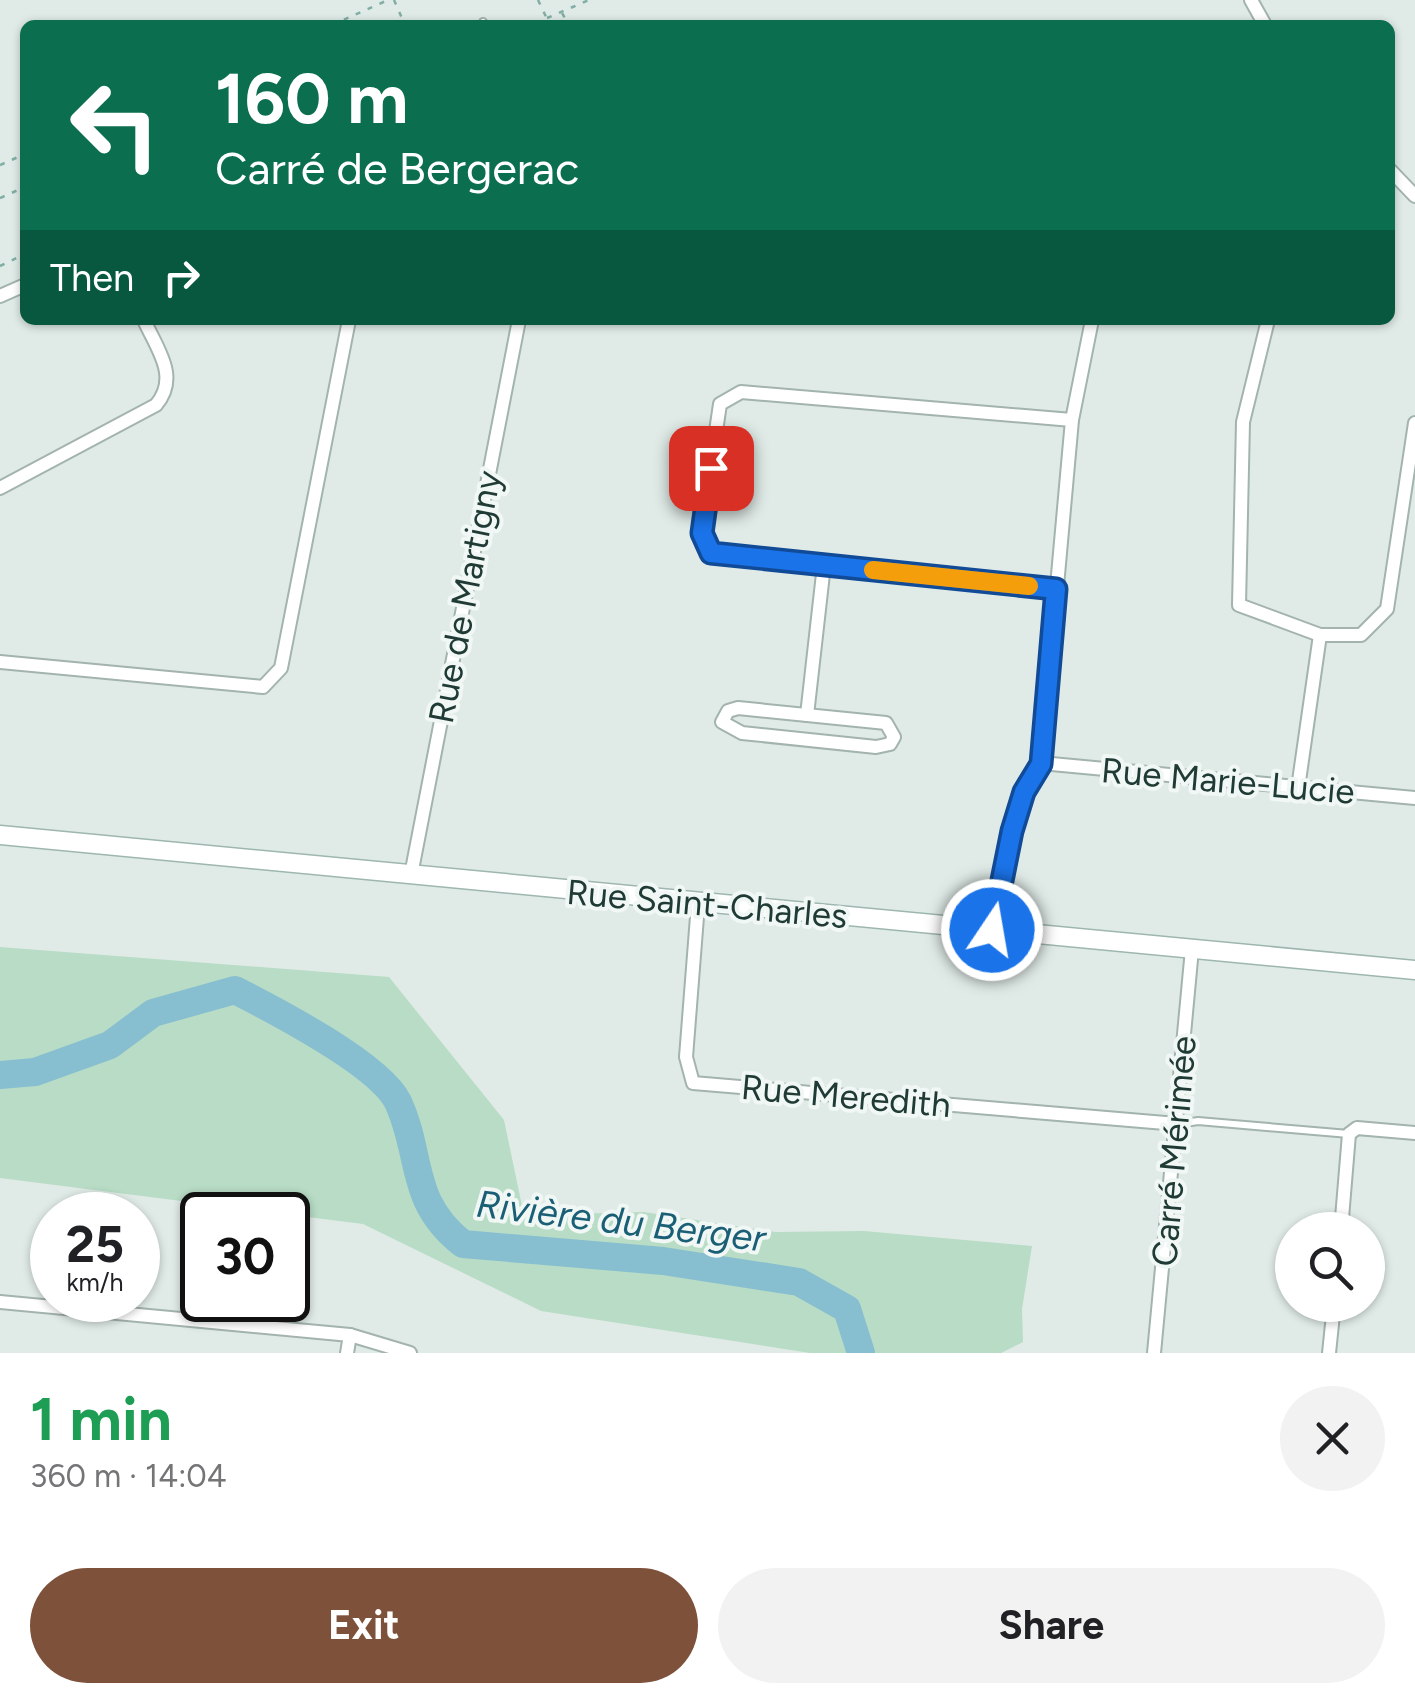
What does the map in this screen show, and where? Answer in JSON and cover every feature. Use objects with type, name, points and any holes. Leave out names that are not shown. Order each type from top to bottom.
[{"type":"street","points":[[1395,175],[1415,196]]},
{"type":"street","points":[[0,488],[156,405],[168,391],[169,375],[146,325]]},
{"type":"street","points":[[0,662],[263,687],[281,668],[348,325]]},
{"type":"street","name":"Rue de Martigny","points":[[411,874],[518,325]]},
{"type":"street","points":[[992,930],[1012,831],[1024,792],[1041,764],[1072,420],[1091,325]]},
{"type":"street","points":[[1267,325],[1242,422],[1239,605],[1320,635],[1361,635],[1387,609],[1415,423]]},
{"type":"street","points":[[1056,589],[711,553],[702,533],[720,404],[740,392],[1072,420]]},
{"type":"street","points":[[807,715],[824,565]]},
{"type":"street","points":[[1298,788],[1320,635]]},
{"type":"street","points":[[738,708],[807,715],[886,724],[894,738],[876,747],[742,733],[722,722],[728,711],[738,708]]},
{"type":"street","name":"Rue Marie-Lucie","points":[[1041,764],[1415,798]]},
{"type":"street","name":"Rue Saint-Charles","points":[[0,836],[1415,970]]},
{"type":"street","name":"Rue Meredith","points":[[698,904],[686,1057],[693,1082],[1177,1124]]},
{"type":"street","name":"Carré Mérimée","points":[[1154,1353],[1192,949]]},
{"type":"street","points":[[1342,1212],[1350,1134],[1357,1128],[1415,1133]]},
{"type":"street","points":[[0,1302],[350,1335],[410,1353]]},
{"type":"street","points":[[1329,1353],[1332,1322]]},
{"type":"street","points":[[348,1353],[350,1335]]},
{"type":"lane","points":[[1177,1124],[1198,1120],[1350,1134]]},
{"type":"path","points":[[343,20],[388,0]]},
{"type":"path","points":[[538,0],[546,18],[589,0]]},
{"type":"path","points":[[561,12],[565,20]]},
{"type":"green space","points":[[0,947],[389,977],[504,1120],[522,1206],[568,1214],[644,1212],[776,1232],[864,1231],[1032,1246],[1022,1309],[1023,1342],[1001,1353],[810,1353],[541,1311],[363,1224],[310,1217],[310,1192],[180,1192],[180,1201],[160,1198],[160,1192],[110,1192],[0,1178]]},
{"type":"waterway","name":"Rivière du Berger","points":[[0,1075],[35,1072],[110,1045],[153,1013],[235,990],[324,1039],[387,1087],[406,1122],[419,1177],[433,1211],[463,1244],[663,1261],[799,1282],[847,1309],[861,1353]]},
{"type":"slow traffic","points":[[873,570],[1029,586]]},
{"type":"route","points":[[711,468],[702,533],[711,553],[1056,589],[1041,764],[1024,792],[1012,831],[992,930]]}]
